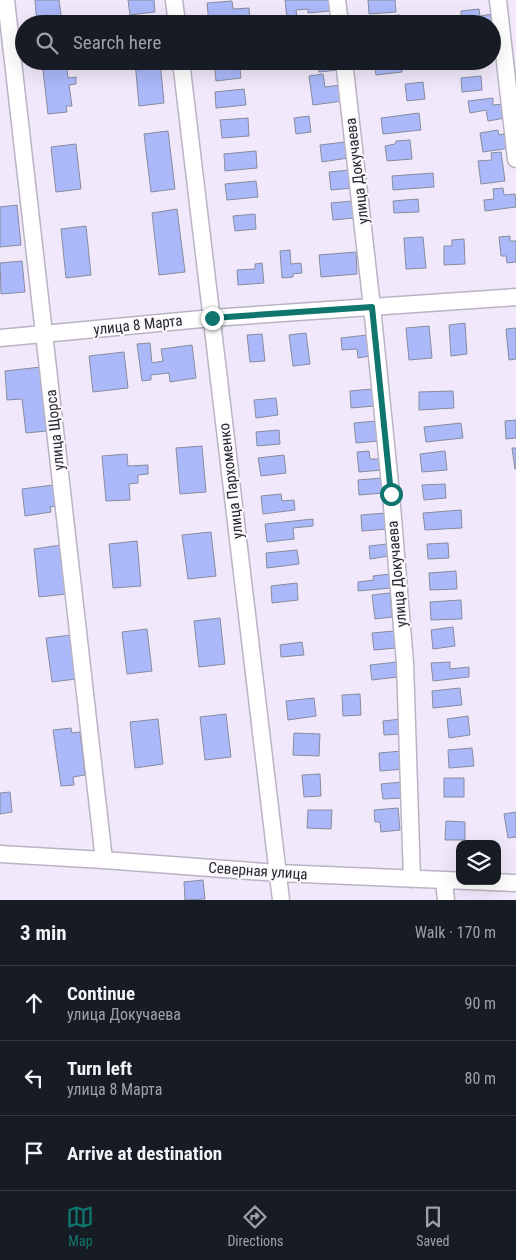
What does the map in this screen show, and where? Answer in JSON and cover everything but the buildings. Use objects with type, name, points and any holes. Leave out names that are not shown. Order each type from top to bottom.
[{"type":"street","name":"улица Щорса","points":[[6,0],[104,860]]},
{"type":"street","points":[[174,0],[176,15]]},
{"type":"street","points":[[337,0],[339,15]]},
{"type":"street","points":[[498,0],[500,15]]},
{"type":"street","points":[[501,26],[516,159]]},
{"type":"street","name":"улица Пархоменко","points":[[183,70],[281,900]]},
{"type":"street","name":"улица Докучаева","points":[[345,70],[391,494],[405,663],[412,879]]},
{"type":"street","name":"улица 8 Марта","points":[[0,338],[212,318],[516,297]]},
{"type":"street","name":"Северная улица","points":[[0,854],[278,873],[444,882],[516,883]]},
{"type":"street","points":[[444,882],[446,900]]},
{"type":"route","points":[[212,318],[372,307],[391,494]]}]
